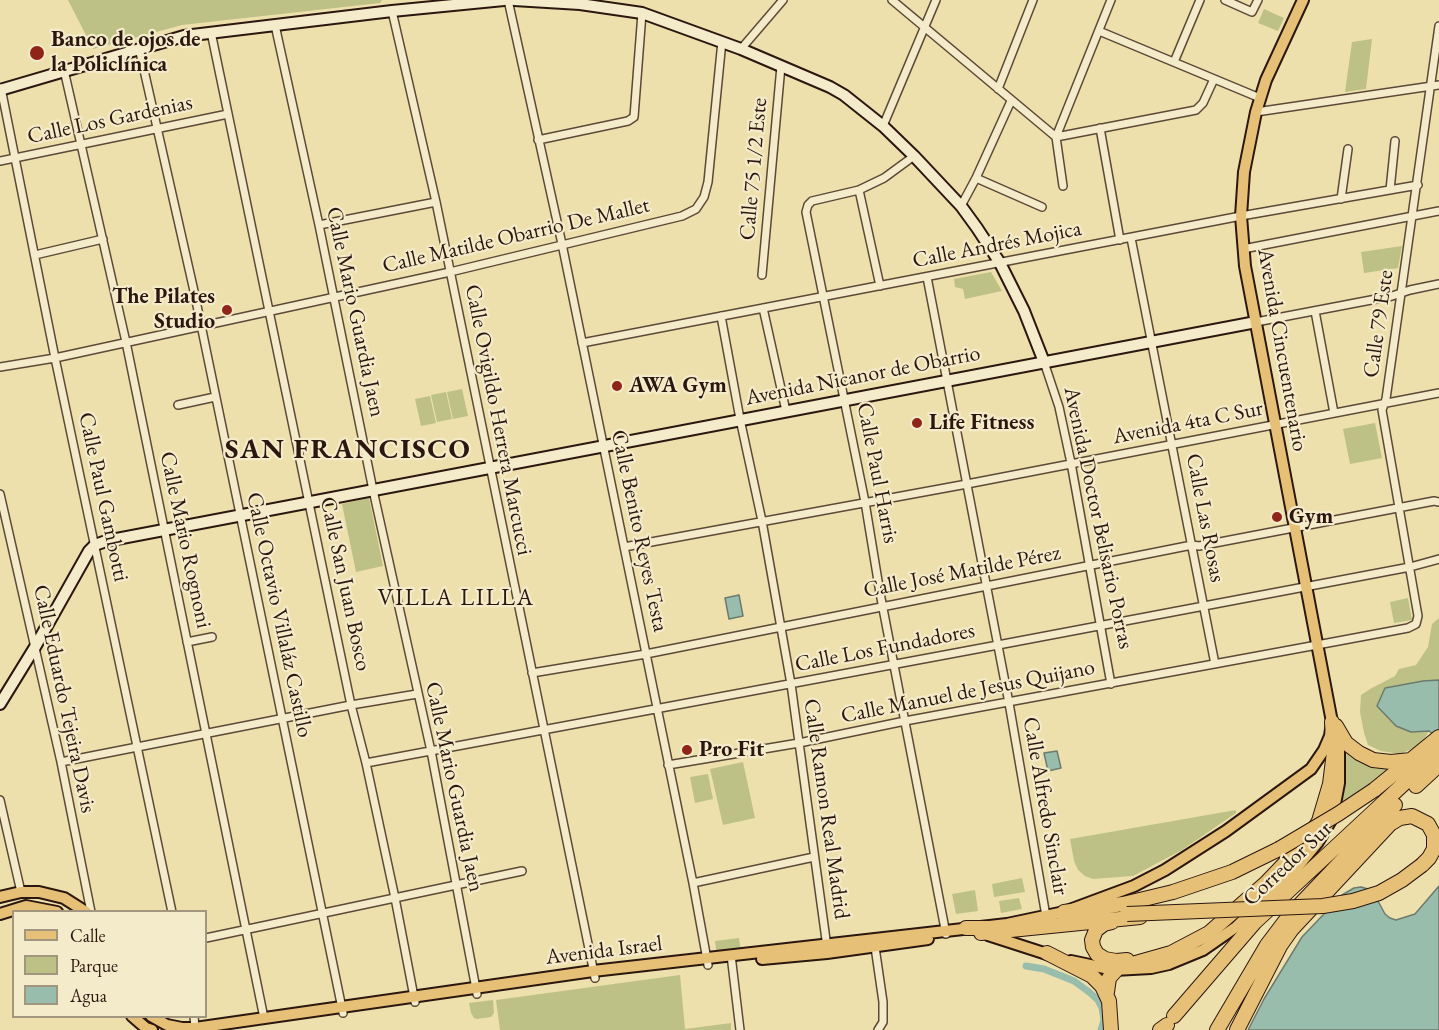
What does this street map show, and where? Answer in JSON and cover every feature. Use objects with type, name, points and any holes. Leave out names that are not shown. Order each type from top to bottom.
[{"type":"highway","points":[[1333,720],[1343,739],[1359,753],[1373,760],[1391,762],[1412,760]]},
{"type":"highway","points":[[1111,1030],[1112,1013],[1107,992],[1109,978],[1114,970],[1171,953],[1197,940],[1219,925],[1266,883],[1309,838],[1319,821],[1330,784],[1334,752],[1333,720]]},
{"type":"highway","points":[[1064,912],[1123,904],[1173,892],[1232,872],[1279,849],[1338,814],[1437,743]]},
{"type":"highway","name":"Corredor Sur","points":[[1167,1024],[1255,922],[1437,743]]},
{"type":"highway","name":"Corredor Sur","points":[[1217,1030],[1268,945],[1289,916],[1392,808],[1439,765]]},
{"type":"highway","points":[[966,928],[1007,927],[1095,916],[1131,916],[1312,912],[1344,909],[1380,898],[1410,882],[1423,868],[1434,849],[1432,829],[1412,816],[1400,818],[1379,835],[1292,929],[1280,946],[1237,1030]]},
{"type":"highway","points":[[1423,868],[1439,858]]},
{"type":"highway","points":[[1131,916],[1104,924],[1096,930],[1092,944],[1099,956],[1120,961],[1171,953]]},
{"type":"highway","points":[[981,933],[1131,916]]},
{"type":"highway","points":[[1047,954],[1092,976],[1107,992]]},
{"type":"main road","points":[[0,88],[184,36],[506,0]]},
{"type":"main road","name":"Avenida Doctor Belisario Porras","points":[[514,0],[581,2],[642,13],[722,41],[844,95],[883,126],[961,206],[1000,263],[1024,311],[1044,362]]},
{"type":"main road","name":"Avenida Cincuentenario","points":[[946,933],[981,933],[1073,962],[1114,970],[1151,968],[1169,964],[1203,950],[1236,927],[1306,858],[1330,822],[1339,783],[1340,762],[1256,322],[1243,249],[1241,216],[1244,172],[1260,98],[1303,0]]},
{"type":"main road","name":"Avenida Nicanor de Obarrio","points":[[95,545],[239,514],[1256,322]]},
{"type":"main road","points":[[0,704],[89,551],[95,545]]},
{"type":"main road","name":"Avenida Cincuentenario","points":[[1064,912],[1134,886],[1166,870],[1235,825],[1311,769],[1324,750],[1333,720]]},
{"type":"main road","points":[[0,897],[21,892],[39,892],[64,898],[85,910]]},
{"type":"main road","points":[[13,910],[26,906],[47,910]]},
{"type":"main road","name":"Avenida Israel","points":[[827,949],[875,947],[966,928],[1064,912]]},
{"type":"main road","name":"Avenida Israel","points":[[229,1030],[342,1010],[594,974],[827,949],[946,933]]},
{"type":"main road","name":"Avenida Israel","points":[[153,1018],[167,1025],[182,1028],[342,1010]]},
{"type":"main road","points":[[133,1018],[152,1030]]},
{"type":"street","name":"Calle Benito Reyes Testa","points":[[506,0],[562,244],[693,883],[707,962]]},
{"type":"street","points":[[741,49],[783,0]]},
{"type":"street","points":[[892,0],[1056,137]]},
{"type":"street","points":[[883,126],[936,0]]},
{"type":"street","points":[[998,89],[1033,0]]},
{"type":"street","points":[[1063,186],[1056,137],[1111,0]]},
{"type":"street","points":[[1174,62],[1200,0]]},
{"type":"street","points":[[1225,0],[1252,12],[1258,0]]},
{"type":"street","name":"Calle Ovigildo Herrera Marcucci","points":[[392,11],[436,201],[594,974]]},
{"type":"street","points":[[538,140],[628,121],[634,117],[642,13]]},
{"type":"street","name":"Calle Mario Guardia Jaen","points":[[275,25],[430,751],[476,991]]},
{"type":"street","name":"Calle 79 Este","points":[[1416,624],[1418,616],[1382,410],[1386,399],[1413,215],[1436,85],[1439,26]]},
{"type":"street","points":[[1099,31],[1260,98]]},
{"type":"street","name":"Calle San Juan Bosco","points":[[211,32],[351,705],[366,764],[415,999]]},
{"type":"street","name":"Calle Matilde Obarrio De Mallet","points":[[0,367],[55,358],[450,272],[682,216],[696,209],[704,197],[708,182],[722,41]]},
{"type":"street","name":"Calle Octavio Villaláz Castillo","points":[[140,48],[201,327],[342,1010]]},
{"type":"street","name":"Calle 75 1/2 Este","points":[[762,275],[781,66]]},
{"type":"street","name":"Calle Mario Rognoni","points":[[64,70],[126,342],[264,1018]]},
{"type":"street","points":[[1056,137],[1196,110],[1203,103],[1214,79]]},
{"type":"street","points":[[1256,112],[1436,85]]},
{"type":"street","name":"Calle Paul Gambotti","points":[[0,88],[172,910]]},
{"type":"street","points":[[961,206],[1011,101]]},
{"type":"street","name":"Calle Los Gardenias","points":[[0,161],[228,114]]},
{"type":"street","points":[[1100,128],[1120,240]]},
{"type":"street","points":[[1390,190],[1395,141]]},
{"type":"street","points":[[1341,199],[1348,148]]},
{"type":"street","name":"Calle Paul Harris","points":[[914,156],[884,178],[859,190],[812,201],[806,212],[866,502],[883,606],[946,933]]},
{"type":"street","points":[[976,178],[1042,207]]},
{"type":"street","name":"Calle Andrés Mojica","points":[[582,343],[1241,216],[1418,185]]},
{"type":"street","points":[[859,190],[880,286]]},
{"type":"street","points":[[319,225],[436,201]]},
{"type":"street","points":[[1243,249],[1439,211]]},
{"type":"street","name":"Calle Las Rosas","points":[[1131,238],[1215,664]]},
{"type":"street","points":[[35,255],[103,239]]},
{"type":"street","name":"Calle Alfredo Sinclair","points":[[927,277],[1009,703],[1046,916]]},
{"type":"street","points":[[1256,322],[1439,284]]},
{"type":"street","points":[[763,308],[786,411]]},
{"type":"street","points":[[1315,311],[1334,413]]},
{"type":"street","name":"Calle Ramon Real Madrid","points":[[722,316],[791,684],[827,949]]},
{"type":"street","name":"Avenida Doctor Belisario Porras","points":[[1044,362],[1059,407],[1071,463],[1111,684]]},
{"type":"street","name":"Avenida 4ta C Sur","points":[[624,547],[1439,393]]},
{"type":"street","points":[[178,405],[215,397]]},
{"type":"street","name":"Calle Eduardo Tejeira Davis","points":[[0,494],[61,762],[88,910]]},
{"type":"street","name":"Calle José Matilde Pérez","points":[[532,673],[646,654],[1192,545],[1199,546],[1434,501],[1439,502]]},
{"type":"street","name":"Calle Los Fundadores","points":[[366,764],[1410,567],[1439,559]]},
{"type":"street","name":"Calle Manuel de Jesus Quijano","points":[[668,765],[799,743],[905,721],[1408,628],[1416,624]]},
{"type":"street","points":[[187,642],[212,637]]},
{"type":"street","points":[[61,762],[417,694]]},
{"type":"street","points":[[0,800],[21,892]]},
{"type":"street","points":[[693,883],[814,857]]},
{"type":"street","points":[[207,938],[522,871]]},
{"type":"street","points":[[875,947],[883,1002],[883,1022],[878,1030]]},
{"type":"street","points":[[731,958],[740,1030]]},
{"type":"green space","points":[[68,0],[382,0],[380,3],[182,25],[93,49]]},
{"type":"green space","points":[[1264,9],[1284,18],[1278,31],[1258,23]]},
{"type":"green space","points":[[1372,39],[1366,89],[1345,92],[1352,42]]},
{"type":"green space","points":[[1402,246],[1398,268],[1364,273],[1361,252]]},
{"type":"green space","points":[[991,272],[1002,291],[965,299],[963,289],[955,287],[954,279]]},
{"type":"green space","points":[[462,389],[468,416],[453,419],[447,392]]},
{"type":"green space","points":[[446,392],[452,419],[437,422],[431,395]]},
{"type":"green space","points":[[430,396],[436,423],[421,426],[415,399]]},
{"type":"green space","points":[[1375,423],[1382,458],[1350,464],[1343,429]]},
{"type":"green space","points":[[369,498],[383,566],[356,572],[342,504]]},
{"type":"green space","points":[[1408,598],[1412,620],[1394,623],[1390,602]]},
{"type":"green space","points":[[1439,618],[1439,680],[1423,681],[1382,697],[1377,706],[1411,732],[1429,731],[1414,748],[1400,754],[1381,751],[1368,745],[1360,712],[1361,695],[1395,676],[1399,669],[1416,665],[1428,647],[1432,624]]},
{"type":"green space","points":[[1342,743],[1395,765],[1335,812]]},
{"type":"green space","points":[[743,762],[755,818],[723,825],[710,769]]},
{"type":"green space","points":[[708,774],[713,799],[695,803],[690,777]]},
{"type":"green space","points":[[1236,810],[1236,813],[1182,850],[1133,876],[1093,879],[1078,870],[1074,861],[1070,839]]},
{"type":"green space","points":[[1022,878],[1025,892],[994,897],[992,884]]},
{"type":"green space","points":[[975,890],[978,911],[956,914],[952,894]]},
{"type":"green space","points":[[1019,898],[1022,909],[1001,913],[999,901]]},
{"type":"green space","points":[[739,938],[741,952],[717,956],[715,941]]},
{"type":"green space","points":[[680,975],[685,1029],[731,1023],[731,1030],[500,1030],[496,1000]]},
{"type":"green space","points":[[493,1000],[494,1013],[491,1017],[474,1018],[469,1003]]},
{"type":"water","points":[[739,595],[743,616],[729,619],[725,598]]},
{"type":"water","points":[[1439,680],[1439,739],[1429,731],[1411,732],[1396,726],[1377,706],[1385,688]]},
{"type":"water","points":[[1057,751],[1061,768],[1048,771],[1044,753]]},
{"type":"water","points":[[1439,886],[1439,1030],[1248,1030],[1302,937],[1342,895],[1354,888],[1372,890],[1385,914],[1396,920],[1415,914]]},
{"type":"waterway","points":[[1026,966],[1044,969],[1074,981],[1089,992],[1098,1000],[1102,1008],[1104,1020],[1101,1030]]},
{"type":"place","name":"Banco de ojos de la Policlínica","points":[[37,53]]},
{"type":"place","name":"The Pilates Studio","points":[[227,310]]},
{"type":"place","name":"AWA Gym","points":[[617,386]]},
{"type":"place","name":"Life Fitness","points":[[917,423]]},
{"type":"place","name":"Gym","points":[[1277,517]]},
{"type":"place","name":"Pro Fit","points":[[687,750]]},
{"type":"district","name":"SAN FRANCISCO","points":[[348,450]]},
{"type":"district","name":"VILLA LILLA","points":[[456,598]]}]
